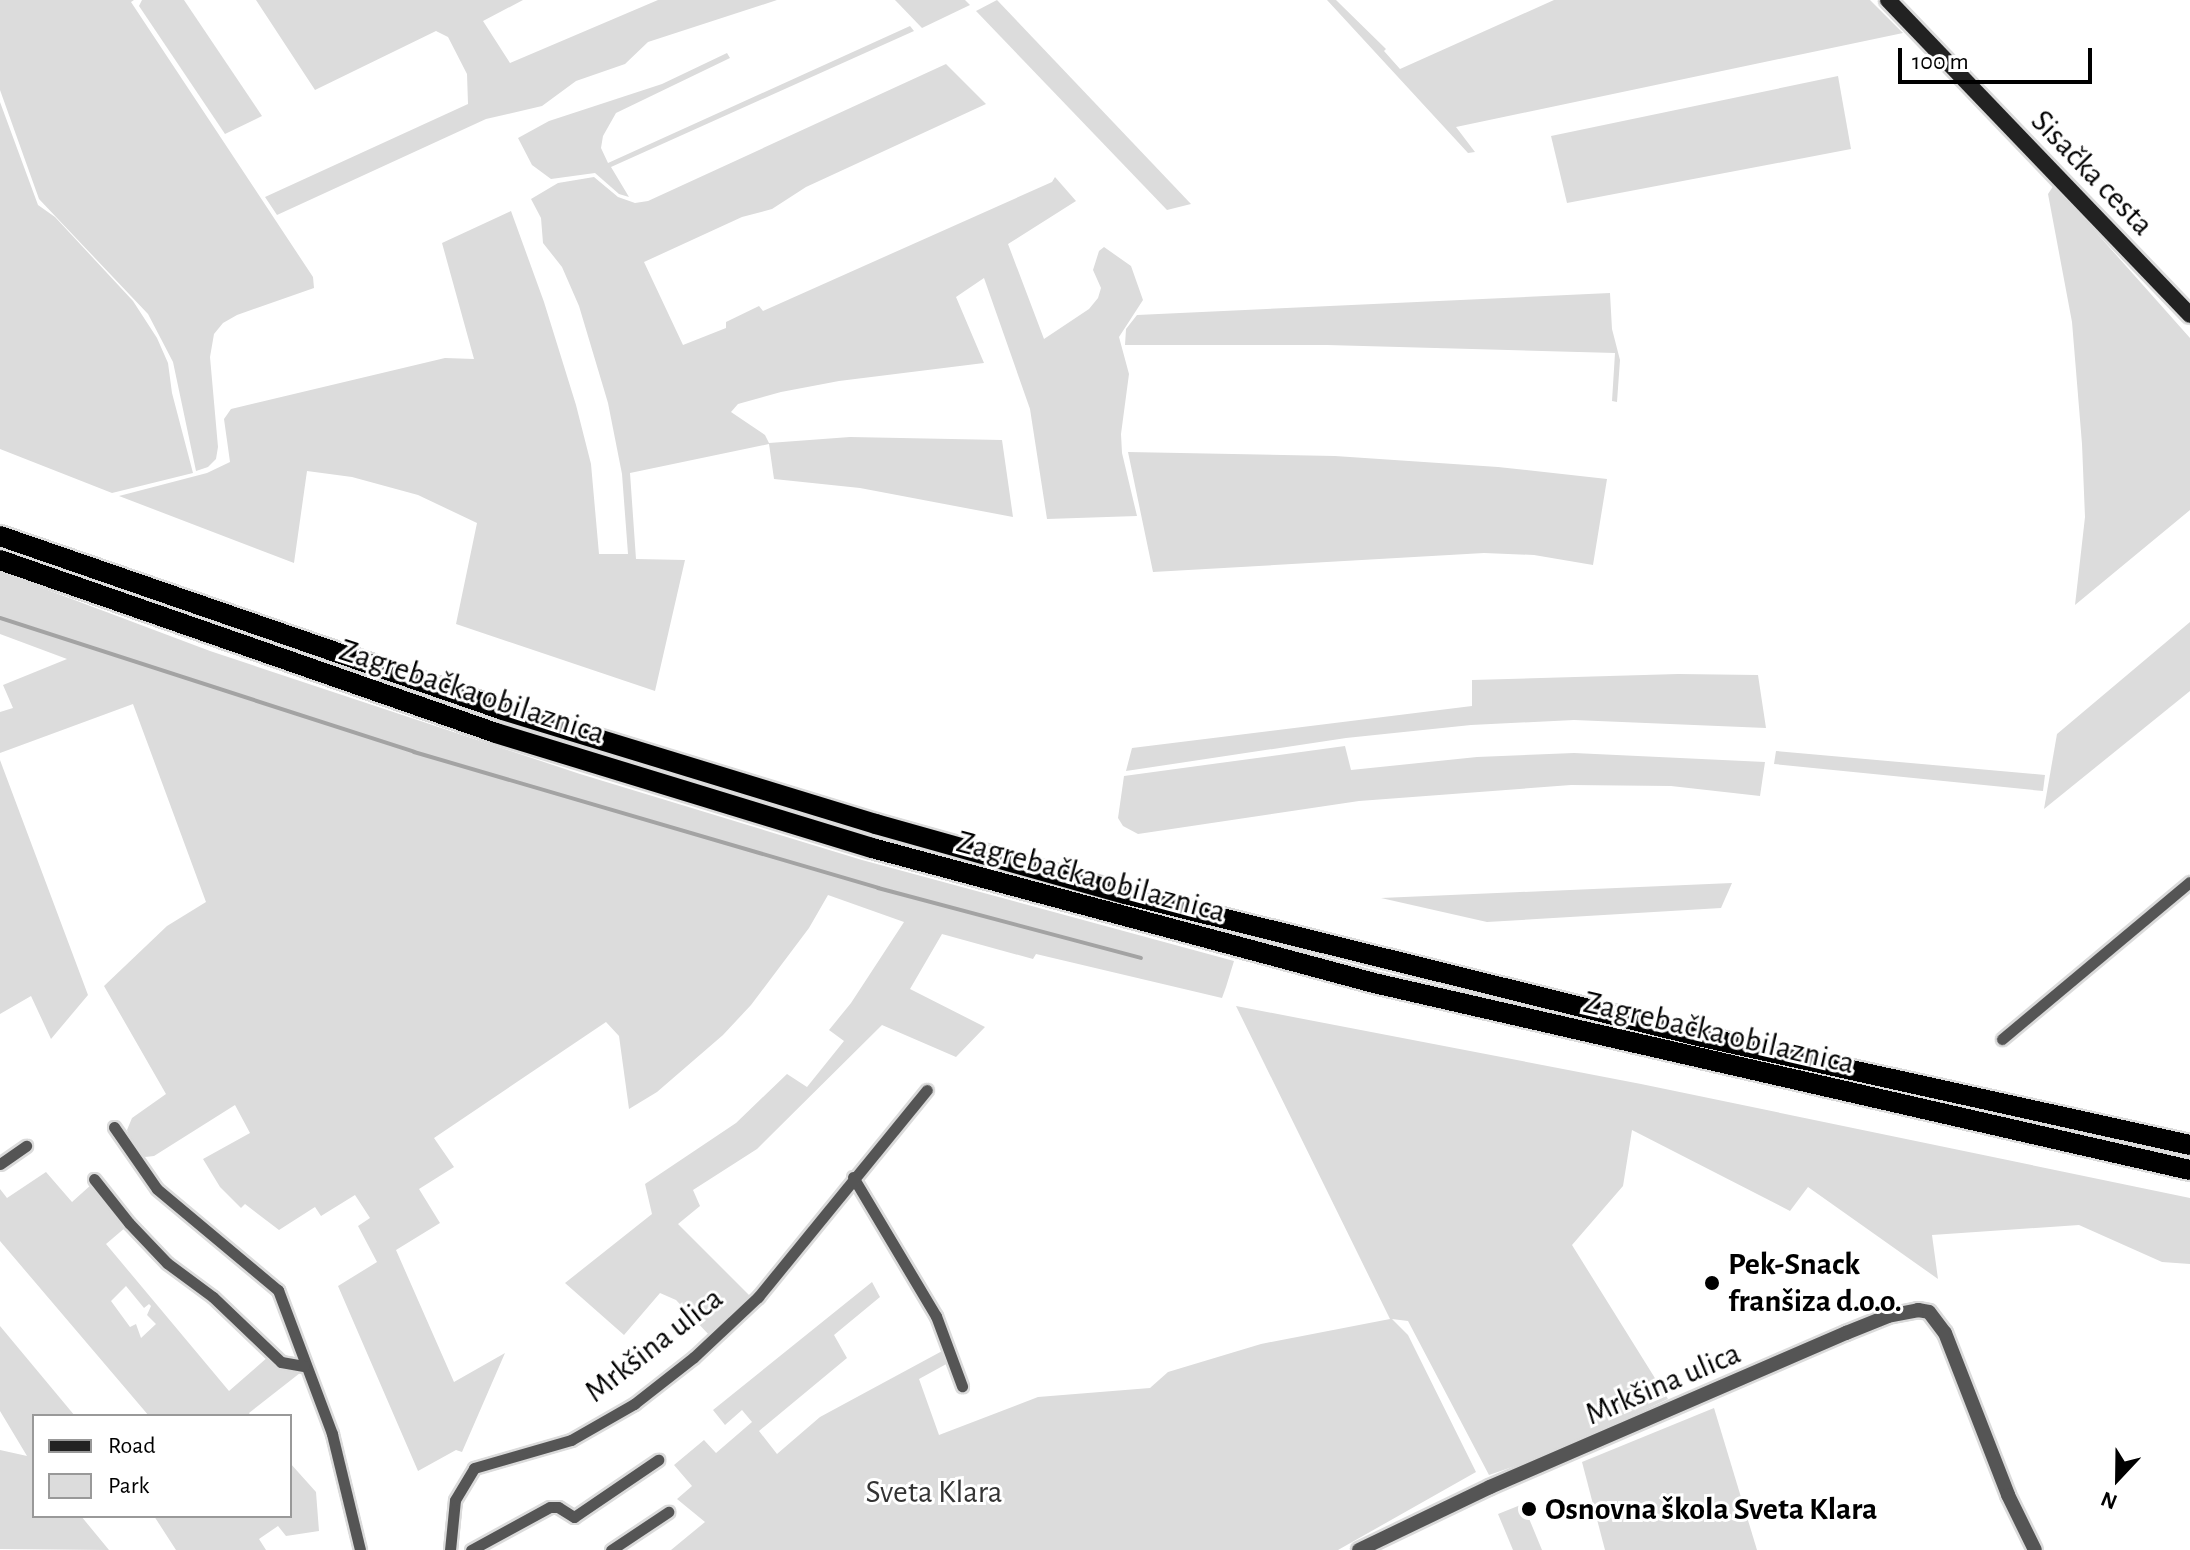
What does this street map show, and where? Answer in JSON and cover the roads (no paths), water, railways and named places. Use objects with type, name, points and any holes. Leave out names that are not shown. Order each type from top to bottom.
[{"type":"highway","name":"Zagrebačka obilaznica","points":[[0,536],[518,715],[876,824],[1125,894],[1698,1036],[2190,1145]]},
{"type":"highway","name":"Zagrebačka obilaznica","points":[[0,560],[496,733],[901,856],[1374,983],[2190,1170]]},
{"type":"main road","name":"Sisačka cesta","points":[[1888,0],[2190,315]]},
{"type":"street","points":[[2002,1039],[2190,882]]},
{"type":"street","name":"Mrkšina ulica","points":[[450,1550],[455,1500],[474,1468],[571,1440],[634,1404],[694,1357],[758,1297],[927,1090]]},
{"type":"street","points":[[114,1127],[157,1189],[278,1290],[332,1434],[360,1550]]},
{"type":"street","points":[[0,1164],[26,1146]]},
{"type":"street","points":[[853,1177],[936,1316],[962,1386]]},
{"type":"street","points":[[94,1179],[136,1231],[167,1263],[213,1297],[281,1362],[304,1366]]},
{"type":"street","name":"Mrkšina ulica","points":[[1359,1550],[1490,1487],[1846,1333],[1888,1316],[1918,1310],[1929,1312],[1945,1333],[2008,1495],[2035,1550]]},
{"type":"street","points":[[471,1550],[550,1507],[558,1507],[574,1517],[658,1460]]},
{"type":"street","points":[[611,1550],[668,1512]]},
{"type":"waterway","points":[[0,618],[414,752],[878,888],[1141,958]]},
{"type":"place","name":"Pek-Snack franšiza d.o.o.","points":[[1712,1283]]},
{"type":"place","name":"Osnovna škola Sveta Klara","points":[[1529,1509]]},
{"type":"park label","name":"Sveta Klara","points":[[934,1492]]}]
